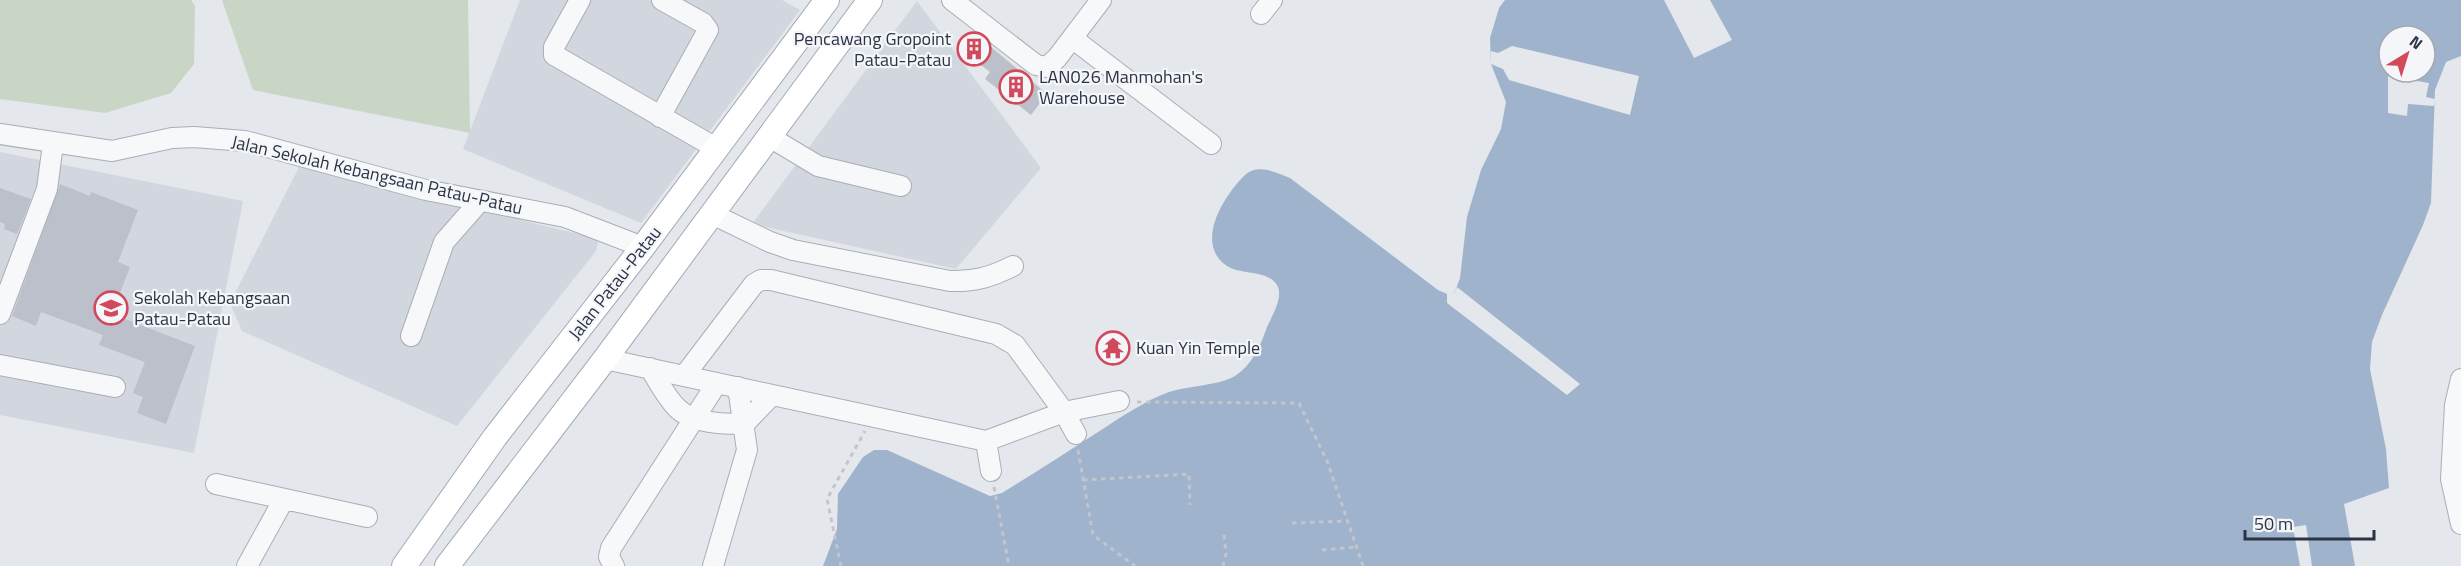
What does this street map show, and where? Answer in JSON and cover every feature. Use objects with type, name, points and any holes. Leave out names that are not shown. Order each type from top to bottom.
[{"type":"main road","name":"Jalan Patau-Patau","points":[[404,566],[495,437],[643,247],[827,0]]},
{"type":"main road","name":"Jalan Patau-Patau","points":[[447,566],[605,359],[870,0]]},
{"type":"street","points":[[580,0],[554,47],[554,55],[716,148]]},
{"type":"street","points":[[660,117],[708,30],[704,24],[662,0]]},
{"type":"street","points":[[952,0],[1036,64],[1047,67],[1057,58],[1101,0]]},
{"type":"street","points":[[1072,38],[1211,144]]},
{"type":"street","name":"Jalan Sekolah Kebangsaan Patau-Patau","points":[[0,134],[53,144],[112,151],[172,138],[194,137],[245,141],[426,190],[565,217],[643,247]]},
{"type":"street","points":[[768,136],[819,166],[901,186]]},
{"type":"street","points":[[0,314],[47,189],[53,144]]},
{"type":"street","points":[[411,336],[444,242],[480,201]]},
{"type":"street","points":[[712,214],[750,230],[770,242],[793,250],[950,281],[971,282],[992,277],[1013,266]]},
{"type":"street","points":[[684,376],[754,284],[761,280],[771,280],[1006,338],[1016,345],[1064,412],[1076,434]]},
{"type":"street","points":[[605,359],[986,441],[1064,412],[1119,401]]},
{"type":"street","points":[[0,365],[115,387]]},
{"type":"street","points":[[650,368],[677,408],[694,418],[729,424],[745,423],[772,395]]},
{"type":"street","points":[[2461,379],[2455,405],[2456,478],[2461,524]]},
{"type":"street","points":[[614,566],[609,557],[610,548],[717,383]]},
{"type":"street","points":[[712,566],[747,450],[745,423],[738,387]]},
{"type":"street","points":[[986,441],[991,471]]},
{"type":"street","points":[[216,484],[367,517]]},
{"type":"street","points":[[247,566],[284,499]]},
{"type":"path","points":[[1119,401],[1299,404],[1328,461],[1363,566]]},
{"type":"path","points":[[841,566],[827,499],[873,417]]},
{"type":"path","points":[[1076,434],[1093,536],[1135,566]]},
{"type":"path","points":[[991,471],[1010,566]]},
{"type":"path","points":[[1083,480],[1189,474],[1190,504]]},
{"type":"path","points":[[1292,523],[1348,521]]},
{"type":"path","points":[[1223,566],[1226,554],[1224,534]]},
{"type":"path","points":[[1322,550],[1357,547]]},
{"type":"shaded area","points":[[520,0],[782,0],[800,10],[641,223],[463,149]]},
{"type":"shaded area","points":[[917,1],[1041,168],[956,269],[752,224]]},
{"type":"shaded area","name":"Sekolah Kebangsaan Patau-Patau","points":[[0,152],[243,201],[194,453],[0,415]]},
{"type":"shaded area","points":[[299,167],[587,236],[598,242],[596,251],[457,426],[242,331],[230,303]]},
{"type":"green space","points":[[0,0],[191,0],[195,6],[194,64],[171,93],[105,113],[0,99]]},
{"type":"green space","points":[[222,0],[468,0],[470,133],[253,90]]},
{"type":"water","points":[[1505,0],[2461,0],[2461,56],[2446,62],[2435,90],[2431,203],[2372,342],[2370,369],[2386,449],[2389,488],[2344,504],[2355,566],[823,566],[837,529],[838,494],[863,457],[874,450],[887,450],[990,496],[1002,493],[1150,400],[1176,390],[1229,379],[1241,371],[1259,348],[1279,295],[1277,285],[1273,280],[1227,266],[1217,257],[1213,246],[1212,233],[1221,208],[1236,185],[1249,172],[1260,169],[1290,178],[1438,290],[1454,294],[1460,278],[1467,217],[1481,170],[1501,129],[1506,102],[1491,64],[1490,38],[1499,8]]},
{"type":"pier","points":[[1664,0],[1710,0],[1732,40],[1694,58]]},
{"type":"pier","points":[[1512,46],[1639,76],[1630,115],[1509,80],[1503,69],[1491,64],[1491,51],[1498,53]]},
{"type":"pier","points":[[2388,84],[2429,84],[2426,97],[2435,99],[2434,106],[2408,104],[2407,116],[2388,113]]},
{"type":"pier","points":[[1457,287],[1580,384],[1567,395],[1447,303],[1447,294],[1454,294]]},
{"type":"pier","points":[[2306,525],[2312,566],[2300,566],[2293,527]]},
{"type":"building","name":"LAN026 Manmohan's Warehouse","points":[[970,36],[987,49],[990,46],[1047,94],[1031,115],[985,79],[990,72],[960,49]]},
{"type":"building","points":[[60,184],[90,196],[91,192],[138,210],[118,262],[130,267],[112,314],[195,346],[166,424],[137,413],[143,397],[133,393],[145,362],[99,345],[103,335],[41,312],[36,326],[12,316]]},
{"type":"building","points":[[0,188],[31,199],[17,234],[4,229],[5,224],[0,222]]},
{"type":"place","name":"Pencawang Gropoint Patau-Patau","points":[[974,49]]},
{"type":"place","name":"LAN026 Manmohan's Warehouse","points":[[1016,87]]},
{"type":"place","name":"Sekolah Kebangsaan Patau-Patau","points":[[111,308]]},
{"type":"place","name":"Kuan Yin Temple","points":[[1113,348]]}]
